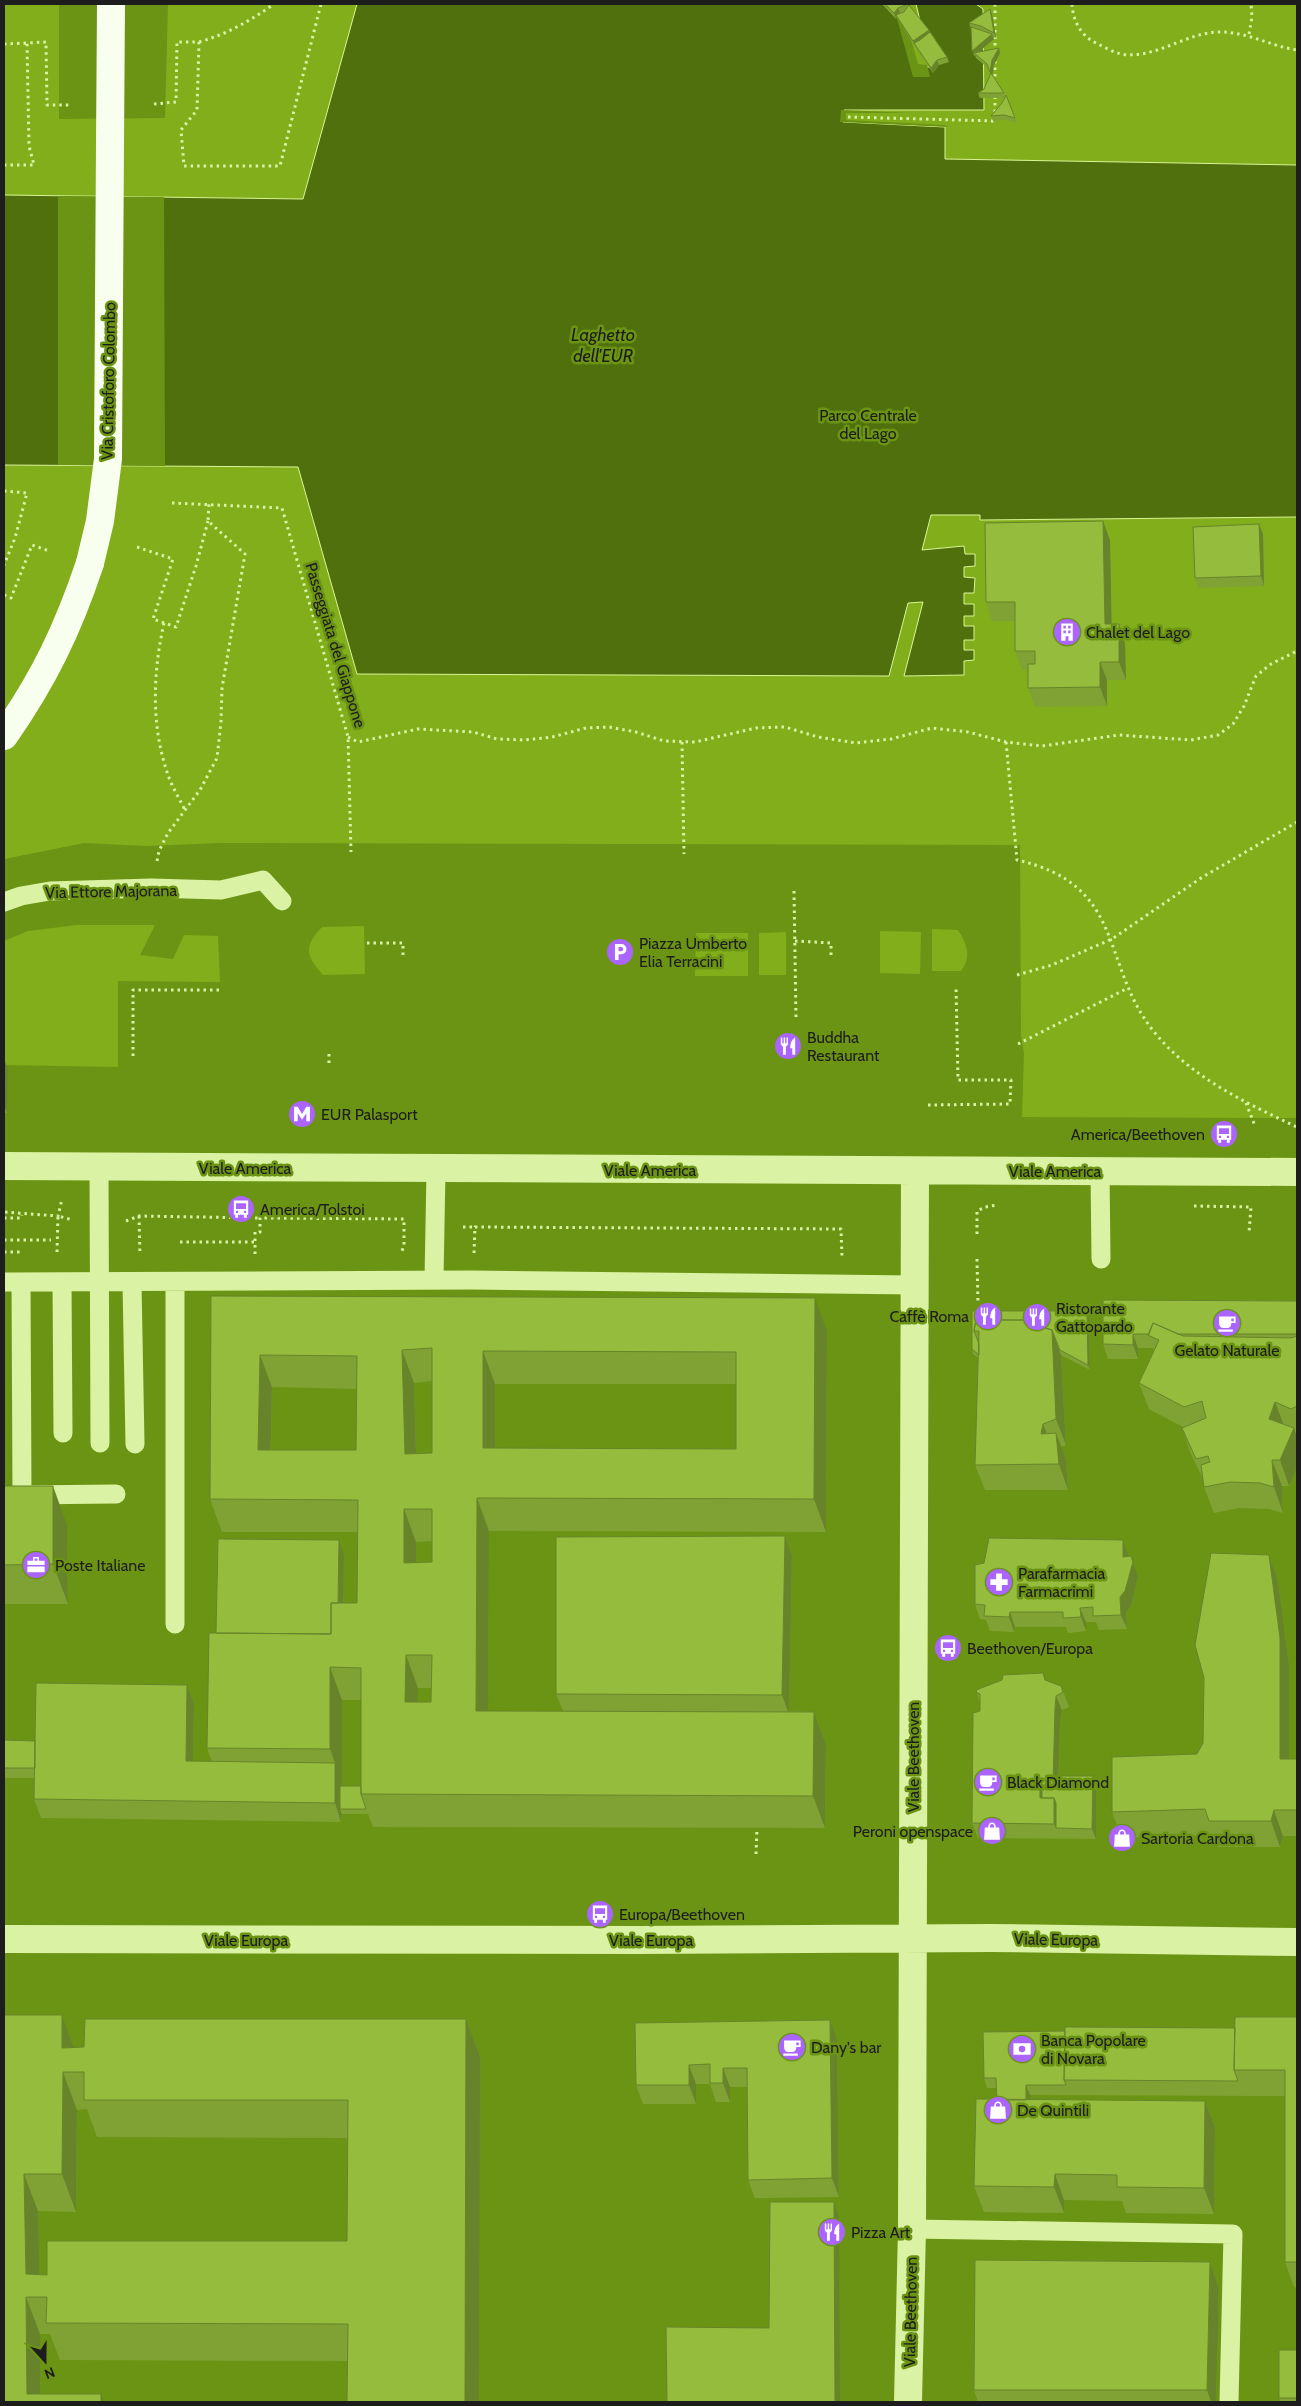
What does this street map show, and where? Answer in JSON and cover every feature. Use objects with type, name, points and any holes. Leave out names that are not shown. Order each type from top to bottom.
[{"type":"main road","name":"Via Cristoforo Colombo","points":[[4,736],[38,686],[57,649],[90,563],[100,521],[108,459],[112,4]]},
{"type":"street","name":"Viale America","points":[[4,1166],[436,1170],[1297,1172]]},
{"type":"street","name":"Viale Beethoven","points":[[908,2402],[912,2228],[914,1171]]},
{"type":"street","name":"Viale Europa","points":[[4,1939],[912,1939],[1297,1942]]},
{"type":"lane","name":"Via Ettore Majorana","points":[[4,902],[21,896],[50,891],[151,888],[220,890],[263,880],[282,901]]},
{"type":"lane","points":[[99,1167],[100,1444]]},
{"type":"lane","points":[[434,1280],[436,1170]]},
{"type":"lane","points":[[1100,1171],[1101,1259]]},
{"type":"lane","points":[[116,1494],[22,1495],[12,1282],[175,1283],[434,1280],[914,1285]]},
{"type":"lane","points":[[62,1282],[63,1433]]},
{"type":"lane","points":[[132,1282],[135,1444]]},
{"type":"lane","points":[[175,1283],[175,1624]]},
{"type":"lane","points":[[912,2228],[1233,2234],[1229,2402]]},
{"type":"path","points":[[154,104],[176,102],[177,42],[199,42],[219,36],[246,24],[274,4]]},
{"type":"path","points":[[199,42],[197,110],[181,130],[184,166],[280,166],[321,4]]},
{"type":"path","points":[[848,117],[994,121],[995,4]]},
{"type":"path","points":[[1072,4],[1077,25],[1084,38],[1120,54],[1138,55],[1197,35],[1219,32],[1249,34],[1276,46],[1297,50]]},
{"type":"path","points":[[1249,34],[1252,17],[1251,4]]},
{"type":"path","points":[[4,44],[46,42],[47,105],[69,105]]},
{"type":"path","points":[[4,165],[34,165],[29,146],[26,43]]},
{"type":"path","points":[[4,491],[27,493],[15,538],[4,565]]},
{"type":"path","name":"Passeggiata del Giappone","points":[[172,503],[209,503],[282,508],[348,737],[358,742],[418,729],[473,732],[497,739],[525,740],[552,738],[586,728],[608,727],[636,732],[664,741],[682,742],[695,742],[756,728],[785,727],[818,737],[856,743],[891,738],[932,728],[968,732],[1006,742],[1042,746],[1119,736],[1191,740],[1218,735],[1233,724],[1244,706],[1256,676],[1271,664],[1297,651]]},
{"type":"path","points":[[137,547],[173,559],[153,619],[176,627],[196,566],[208,521],[209,503]]},
{"type":"path","points":[[151,888],[159,851],[168,833],[211,772],[218,752],[222,688],[245,554],[208,521]]},
{"type":"path","points":[[4,596],[11,598],[32,545],[49,551]]},
{"type":"path","points":[[164,623],[157,662],[155,702],[159,744],[168,774],[185,810]]},
{"type":"path","points":[[348,737],[351,852]]},
{"type":"path","points":[[682,742],[684,854]]},
{"type":"path","points":[[1006,742],[1018,860],[1046,867],[1072,885],[1096,909],[1112,939],[1128,988],[1154,1032],[1169,1047],[1216,1085],[1297,1127]]},
{"type":"path","points":[[1017,975],[1052,965],[1112,939],[1194,883],[1297,822]]},
{"type":"path","points":[[794,892],[796,1018]]},
{"type":"path","points":[[795,941],[831,943],[831,955]]},
{"type":"path","points":[[367,943],[403,943],[403,956]]},
{"type":"path","points":[[928,1104],[1010,1104],[1010,1080],[958,1080],[956,987]]},
{"type":"path","points":[[1018,1044],[1128,988]]},
{"type":"path","points":[[133,1056],[133,990],[221,990]]},
{"type":"path","points":[[329,1054],[329,1066]]},
{"type":"path","points":[[1246,1102],[1255,1126]]},
{"type":"path","points":[[49,1252],[58,1252],[58,1216],[62,1199]]},
{"type":"path","points":[[1249,1233],[1251,1207]]},
{"type":"path","points":[[977,1211],[977,1234]]},
{"type":"path","points":[[5,1212],[22,1212],[22,1215]]},
{"type":"path","points":[[4,1218],[21,1218],[22,1215],[58,1216],[73,1220]]},
{"type":"path","points":[[140,1216],[140,1257],[150,1257]]},
{"type":"path","points":[[126,1221],[140,1216],[404,1219],[404,1245],[398,1259]]},
{"type":"path","points":[[255,1258],[255,1232],[260,1232],[260,1218]]},
{"type":"path","points":[[474,1259],[475,1227]]},
{"type":"path","points":[[456,1228],[842,1229],[842,1258]]},
{"type":"path","points":[[4,1240],[51,1240]]},
{"type":"path","points":[[180,1242],[255,1242]]},
{"type":"path","points":[[4,1252],[31,1252]]},
{"type":"path","points":[[977,1258],[978,1304]]},
{"type":"path","points":[[756,1854],[757,1828]]},
{"type":"green space","name":"Parco Centrale del Lago","points":[[4,4],[59,4],[59,119],[165,118],[168,4],[1297,4],[1297,1118],[1022,1117],[1024,1053],[1021,1035],[1020,845],[220,843],[146,846],[84,843],[4,859]]},
{"type":"green space","points":[[77,925],[155,925],[140,955],[173,959],[184,935],[218,936],[220,982],[118,981],[118,1067],[4,1065],[4,941],[28,931]]},
{"type":"green space","points":[[364,926],[365,974],[323,975],[313,962],[309,951],[316,934],[322,927]]},
{"type":"green space","points":[[932,929],[958,930],[964,940],[967,951],[966,961],[961,971],[932,971]]},
{"type":"green space","points":[[880,931],[921,932],[920,974],[880,973]]},
{"type":"green space","points":[[786,932],[786,975],[759,975],[759,933]]},
{"type":"green space","points":[[696,933],[748,933],[748,976],[695,976]]},
{"type":"water","name":"Laghetto dell'EUR","points":[[357,4],[899,4],[916,67],[931,67],[916,4],[976,4],[983,9],[984,110],[844,110],[843,122],[945,127],[945,159],[1297,165],[1297,517],[980,520],[980,515],[931,515],[922,550],[964,546],[965,554],[975,554],[975,566],[964,567],[964,577],[975,578],[974,593],[964,593],[964,604],[974,604],[974,616],[964,616],[964,626],[974,626],[974,640],[964,640],[964,650],[974,650],[974,660],[964,661],[964,675],[904,676],[923,602],[908,603],[889,676],[357,674],[298,467],[4,465],[4,195],[303,199]]},
{"type":"pier","points":[[893,4],[901,4],[918,64],[927,65],[930,77],[913,77]]},
{"type":"pier","points":[[841,110],[911,113],[846,113],[846,120],[945,125],[948,127],[840,122]]},
{"type":"pier","points":[[58,196],[164,197],[165,466],[58,465]]},
{"type":"building","points":[[885,4],[908,4],[898,8],[894,13]]},
{"type":"building","points":[[909,5],[929,30],[913,41],[896,15],[904,12]]},
{"type":"building","points":[[990,9],[994,33],[981,26],[969,23]]},
{"type":"building","points":[[971,27],[992,34],[972,51]]},
{"type":"building","points":[[930,32],[947,57],[937,60],[931,68],[914,43]]},
{"type":"building","points":[[999,48],[992,60],[990,72],[987,64],[974,53]]},
{"type":"building","points":[[991,73],[1004,93],[978,93],[984,89]]},
{"type":"building","points":[[1006,95],[1015,118],[1004,115],[991,116],[1002,103]]},
{"type":"building","name":"Chalet del Lago","points":[[1103,521],[1105,624],[1119,624],[1119,662],[1100,662],[1100,687],[1028,688],[1028,664],[1035,664],[1035,651],[1015,651],[1015,602],[986,602],[985,523]]},
{"type":"building","points":[[1259,524],[1261,576],[1195,578],[1193,527]]},
{"type":"building","points":[[211,1296],[815,1298],[814,1499],[477,1498],[476,1711],[814,1712],[813,1796],[361,1794],[361,1668],[330,1667],[330,1749],[207,1748],[209,1633],[331,1634],[331,1603],[357,1603],[358,1500],[210,1499]],"holes":[[[432,1348],[432,1453],[405,1454],[402,1350]],[[483,1351],[736,1352],[736,1449],[483,1448]],[[260,1355],[357,1356],[356,1450],[258,1450]],[[404,1509],[432,1509],[432,1562],[404,1563]],[[406,1655],[432,1655],[431,1702],[405,1702]]]},
{"type":"building","points":[[1103,1300],[1297,1301],[1297,1334],[1178,1334],[1153,1323],[1149,1334],[1133,1334],[1133,1345],[1103,1344]]},
{"type":"building","points":[[972,1311],[1087,1311],[1088,1365],[1060,1350],[1052,1330],[1033,1324],[1032,1320],[976,1320],[974,1331],[979,1344],[979,1355],[972,1349]]},
{"type":"building","points":[[976,1320],[1032,1320],[1032,1324],[1052,1330],[1056,1419],[1043,1424],[1041,1434],[1056,1433],[1059,1464],[975,1465],[979,1331],[974,1331]]},
{"type":"building","points":[[1153,1323],[1183,1336],[1291,1338],[1297,1336],[1297,1406],[1291,1409],[1275,1402],[1269,1419],[1294,1428],[1280,1460],[1272,1460],[1274,1487],[1260,1483],[1230,1482],[1204,1487],[1201,1465],[1210,1462],[1208,1456],[1196,1459],[1182,1428],[1206,1418],[1202,1401],[1184,1407],[1139,1383],[1159,1340],[1148,1335]]},
{"type":"building","points":[[4,1486],[53,1486],[53,1564],[4,1565]]},
{"type":"building","points":[[785,1536],[782,1695],[556,1694],[556,1537]]},
{"type":"building","points":[[989,1538],[1123,1540],[1123,1557],[1131,1556],[1133,1562],[1125,1591],[1120,1597],[1121,1615],[1093,1616],[1093,1607],[1080,1608],[1081,1617],[1063,1618],[1063,1612],[1010,1612],[1009,1617],[984,1616],[985,1605],[975,1604],[975,1565],[984,1563]]},
{"type":"building","points":[[218,1539],[339,1540],[338,1603],[331,1603],[331,1634],[216,1633]]},
{"type":"building","points":[[1211,1553],[1269,1555],[1280,1638],[1280,1759],[1297,1759],[1297,1810],[1274,1810],[1271,1821],[1209,1821],[1205,1809],[1112,1812],[1112,1757],[1197,1754],[1203,1743],[1204,1678],[1195,1645]]},
{"type":"building","points":[[1043,1673],[1045,1680],[1061,1686],[1063,1692],[1056,1696],[1053,1785],[1040,1785],[1040,1798],[1054,1798],[1054,1824],[972,1823],[973,1713],[980,1711],[980,1694],[976,1690],[1002,1680],[1003,1675]]},
{"type":"building","points":[[36,1683],[187,1685],[186,1761],[335,1763],[335,1803],[34,1799]]},
{"type":"building","points":[[4,1740],[35,1741],[35,1768],[4,1768]]},
{"type":"building","points":[[1054,1776],[1093,1776],[1092,1829],[1056,1828],[1056,1803],[1054,1798],[1042,1798],[1042,1789],[1054,1789]]},
{"type":"building","points":[[340,1786],[361,1786],[361,1794],[366,1809],[340,1809]]},
{"type":"building","points":[[4,2015],[62,2015],[62,2048],[84,2047],[85,2019],[466,2019],[465,2402],[347,2402],[348,2324],[46,2323],[47,2297],[26,2297],[27,2394],[101,2394],[101,2402],[4,2402]],"holes":[[[63,2072],[84,2072],[84,2100],[348,2100],[347,2241],[47,2241],[47,2275],[26,2274],[24,2174],[62,2174]]]},
{"type":"building","points":[[1235,2017],[1297,2017],[1297,2262],[1285,2262],[1285,2070],[1234,2070]]},
{"type":"building","points":[[830,2020],[832,2178],[748,2180],[747,2068],[723,2068],[723,2083],[710,2083],[710,2064],[689,2065],[689,2085],[636,2085],[635,2023]]},
{"type":"building","points":[[1065,2027],[1235,2028],[1234,2070],[1238,2081],[1064,2080]]},
{"type":"building","points":[[1065,2031],[1064,2080],[1066,2085],[1026,2085],[1026,2100],[997,2100],[996,2078],[984,2078],[983,2032]]},
{"type":"building","points":[[976,2099],[1205,2101],[1204,2188],[1117,2187],[1117,2175],[1055,2174],[1054,2187],[974,2186]]},
{"type":"building","points":[[770,2202],[834,2202],[835,2402],[667,2402],[666,2327],[769,2328]]},
{"type":"building","points":[[975,2260],[1210,2262],[1207,2390],[974,2390]]},
{"type":"building","points":[[1279,2350],[1297,2350],[1297,2398],[1279,2398]]},
{"type":"place","name":"Chalet del Lago","points":[[1067,632]]},
{"type":"place","name":"Piazza Umberto Elia Terracini","points":[[620,952]]},
{"type":"place","name":"Buddha Restaurant","points":[[788,1046]]},
{"type":"place","name":"EUR Palasport","points":[[302,1114]]},
{"type":"place","name":"America/Beethoven","points":[[1224,1134]]},
{"type":"place","name":"America/Tolstoi","points":[[241,1209]]},
{"type":"place","name":"Caffè Roma","points":[[988,1316]]},
{"type":"place","name":"Ristorante Gattopardo","points":[[1037,1317]]},
{"type":"place","name":"Gelato Naturale","points":[[1227,1323]]},
{"type":"place","name":"Poste Italiane","points":[[36,1565]]},
{"type":"place","name":"Parafarmacia Farmacrimi","points":[[999,1582]]},
{"type":"place","name":"Beethoven/Europa","points":[[948,1648]]},
{"type":"place","name":"Black Diamond","points":[[988,1782]]},
{"type":"place","name":"Peroni openspace","points":[[992,1831]]},
{"type":"place","name":"Sartoria Cardona","points":[[1122,1838]]},
{"type":"place","name":"Europa/Beethoven","points":[[600,1914]]},
{"type":"place","name":"Dany's bar","points":[[792,2047]]},
{"type":"place","name":"Banca Popolare di Novara","points":[[1022,2049]]},
{"type":"place","name":"De Quintili","points":[[998,2110]]},
{"type":"place","name":"Pizza Art","points":[[832,2232]]}]
